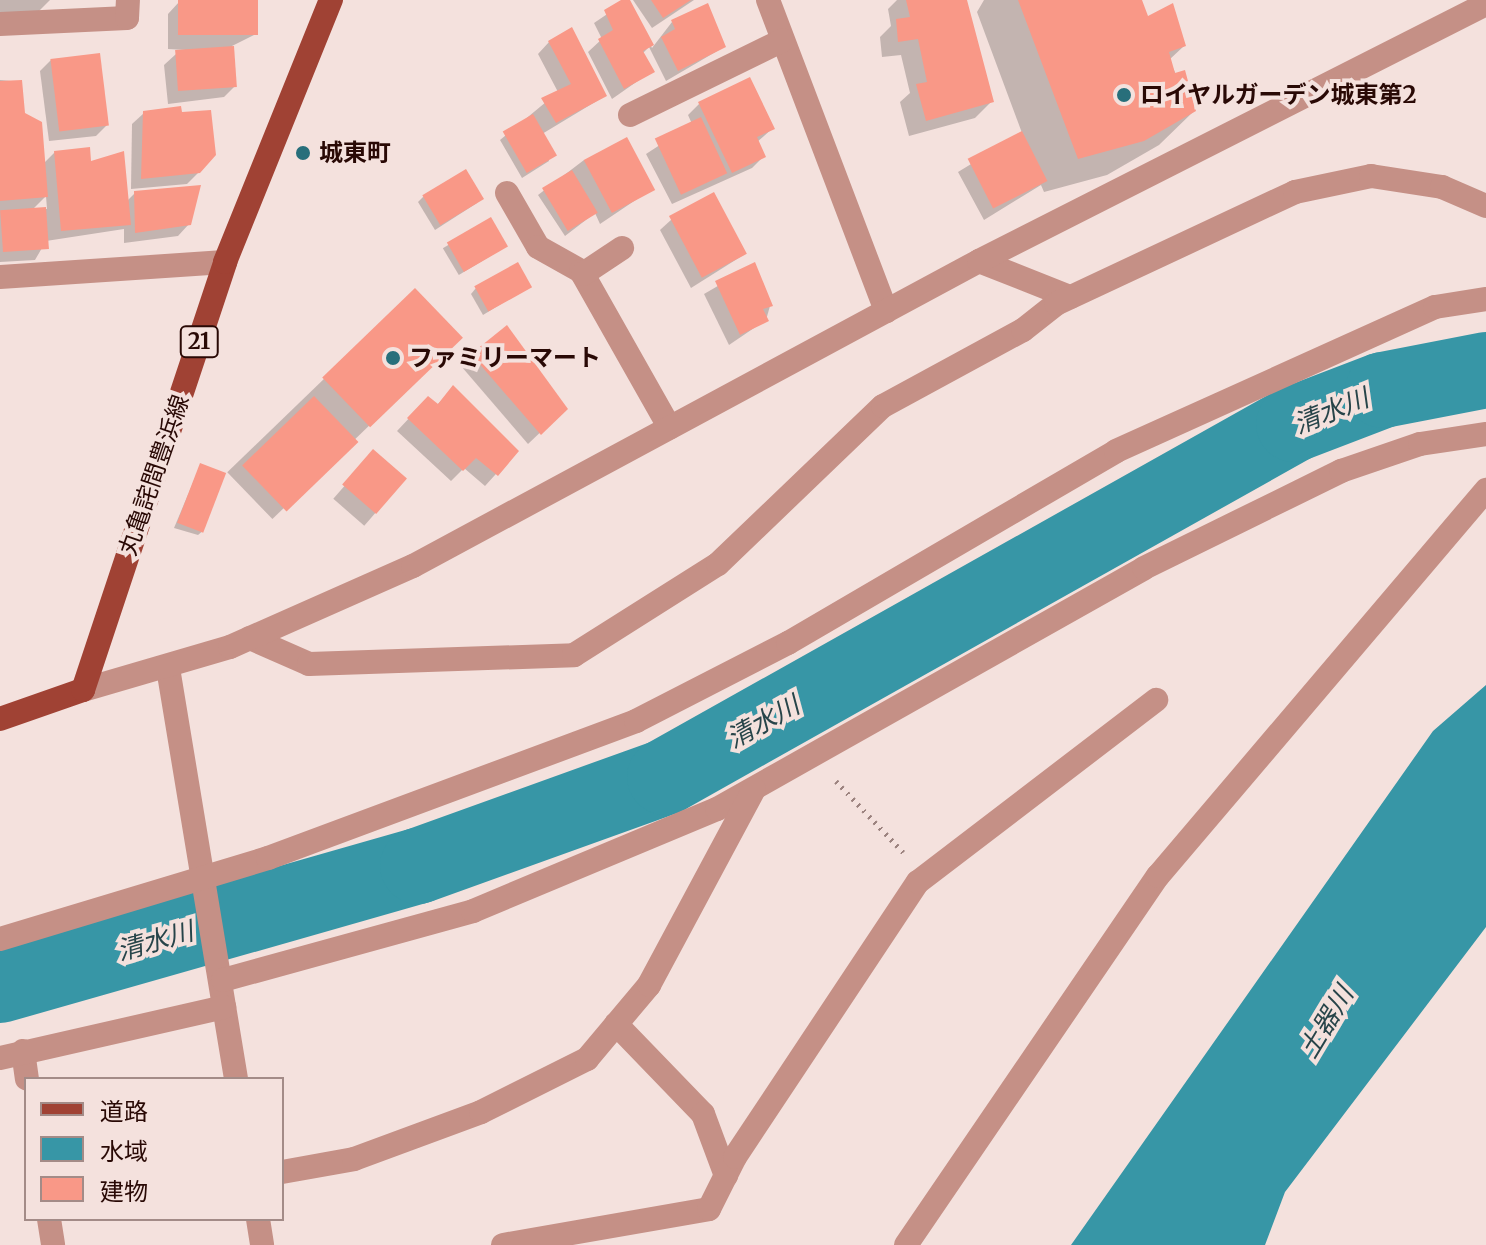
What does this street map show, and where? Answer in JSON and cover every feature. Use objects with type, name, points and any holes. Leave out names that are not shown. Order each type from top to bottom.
[{"type":"main road","name":"丸亀詫間豊浜線","points":[[83,690],[225,262],[331,0]]},
{"type":"main road","points":[[0,719],[83,690]]},
{"type":"street","points":[[768,0],[886,311]]},
{"type":"street","points":[[83,690],[168,668],[250,638],[413,566],[979,261],[1486,4]]},
{"type":"street","points":[[0,24],[128,9]]},
{"type":"street","points":[[630,115],[783,40]]},
{"type":"street","points":[[250,638],[309,664],[574,655],[718,564],[883,406],[1070,297],[1295,192],[1371,176],[1442,187],[1486,206]]},
{"type":"street","points":[[507,193],[538,247],[583,274],[670,428]]},
{"type":"street","points":[[583,274],[622,248]]},
{"type":"street","points":[[979,261],[1070,297]]},
{"type":"street","points":[[0,277],[225,262]]},
{"type":"street","points":[[0,939],[207,878],[636,721],[788,643],[1116,451],[1435,307],[1486,299]]},
{"type":"street","points":[[223,980],[473,911],[755,787],[1144,568],[1341,471],[1420,444],[1486,434]]},
{"type":"street","points":[[906,1245],[1158,876],[1486,490]]},
{"type":"street","points":[[168,668],[207,878],[236,1077]]},
{"type":"street","points":[[503,1245],[602,1236],[709,1209],[726,1176],[925,876],[1156,700]]},
{"type":"street","points":[[284,1172],[354,1159],[481,1112],[587,1059],[649,985],[755,787]]},
{"type":"street","points":[[26,1077],[11,1055],[224,1007]]},
{"type":"street","points":[[616,1024],[703,1114],[726,1176]]},
{"type":"street","points":[[49,1221],[53,1245]]},
{"type":"street","points":[[258,1221],[262,1245]]},
{"type":"path","points":[[811,754],[925,876]]},
{"type":"water","name":"土器川","points":[[1486,685],[1486,927],[1285,1192],[1265,1245],[1071,1245],[1433,731]]},
{"type":"building","points":[[178,0],[258,0],[258,35],[178,35]]},
{"type":"building","points":[[621,0],[630,0],[654,45],[643,51],[655,72],[624,89],[598,39],[613,30],[604,10]]},
{"type":"building","points":[[651,0],[691,0],[663,18]]},
{"type":"building","points":[[906,0],[967,0],[994,102],[926,121],[916,84],[927,82],[918,39],[898,42],[896,19],[910,17]]},
{"type":"building","name":"ロイヤルガーデン城東第2","points":[[1018,0],[1142,0],[1148,16],[1173,3],[1186,46],[1169,52],[1175,73],[1185,70],[1196,111],[1144,141],[1078,159]]},
{"type":"building","points":[[708,3],[726,47],[678,71],[661,37],[675,29],[671,20]]},
{"type":"building","points":[[572,27],[607,96],[556,123],[541,98],[571,84],[548,41]]},
{"type":"building","points":[[234,46],[237,87],[178,91],[175,50]]},
{"type":"building","points":[[100,53],[109,125],[59,132],[50,59]]},
{"type":"building","points":[[750,77],[775,129],[757,137],[766,157],[732,173],[698,102]]},
{"type":"building","points":[[22,80],[25,113],[42,122],[48,197],[0,201],[0,81]]},
{"type":"building","points":[[181,106],[182,112],[211,110],[216,155],[200,173],[141,179],[143,111]]},
{"type":"building","points":[[533,114],[557,156],[527,173],[503,132]]},
{"type":"building","points":[[701,117],[727,173],[681,195],[655,139]]},
{"type":"building","points":[[1022,131],[1047,181],[993,209],[968,159]]},
{"type":"building","points":[[627,137],[655,190],[612,213],[584,160]]},
{"type":"building","points":[[90,147],[91,161],[124,151],[131,225],[61,231],[54,151]]},
{"type":"building","points":[[466,169],[484,199],[440,225],[422,195]]},
{"type":"building","points":[[572,170],[598,213],[568,231],[542,188]]},
{"type":"building","points":[[201,185],[191,225],[135,233],[134,191]]},
{"type":"building","points":[[714,192],[747,254],[702,278],[669,216]]},
{"type":"building","points":[[46,207],[49,249],[3,252],[0,210]]},
{"type":"building","points":[[491,217],[508,246],[464,272],[447,242]]},
{"type":"building","points":[[518,262],[532,287],[488,312],[474,286]]},
{"type":"building","points":[[755,262],[773,306],[763,309],[769,321],[740,335],[715,281]]},
{"type":"building","name":"ファミリーマート","points":[[415,288],[463,338],[370,427],[322,378]]},
{"type":"building","points":[[507,325],[568,409],[541,435],[471,354]]},
{"type":"building","points":[[453,385],[519,451],[498,476],[476,458],[463,471],[407,418],[428,396],[438,404]]},
{"type":"building","points":[[314,396],[358,442],[287,512],[242,465]]},
{"type":"building","points":[[373,449],[407,479],[376,514],[342,484]]},
{"type":"building","points":[[200,463],[226,473],[203,533],[177,523]]},
{"type":"waterway","name":"清水川","points":[[0,985],[418,866],[665,777],[1294,424],[1383,390],[1486,370]]},
{"type":"place","name":"ロイヤルガーデン城東第2","points":[[1124,95]]},
{"type":"place","name":"城東町","points":[[303,153]]},
{"type":"place","name":"ファミリーマート","points":[[393,358]]}]
